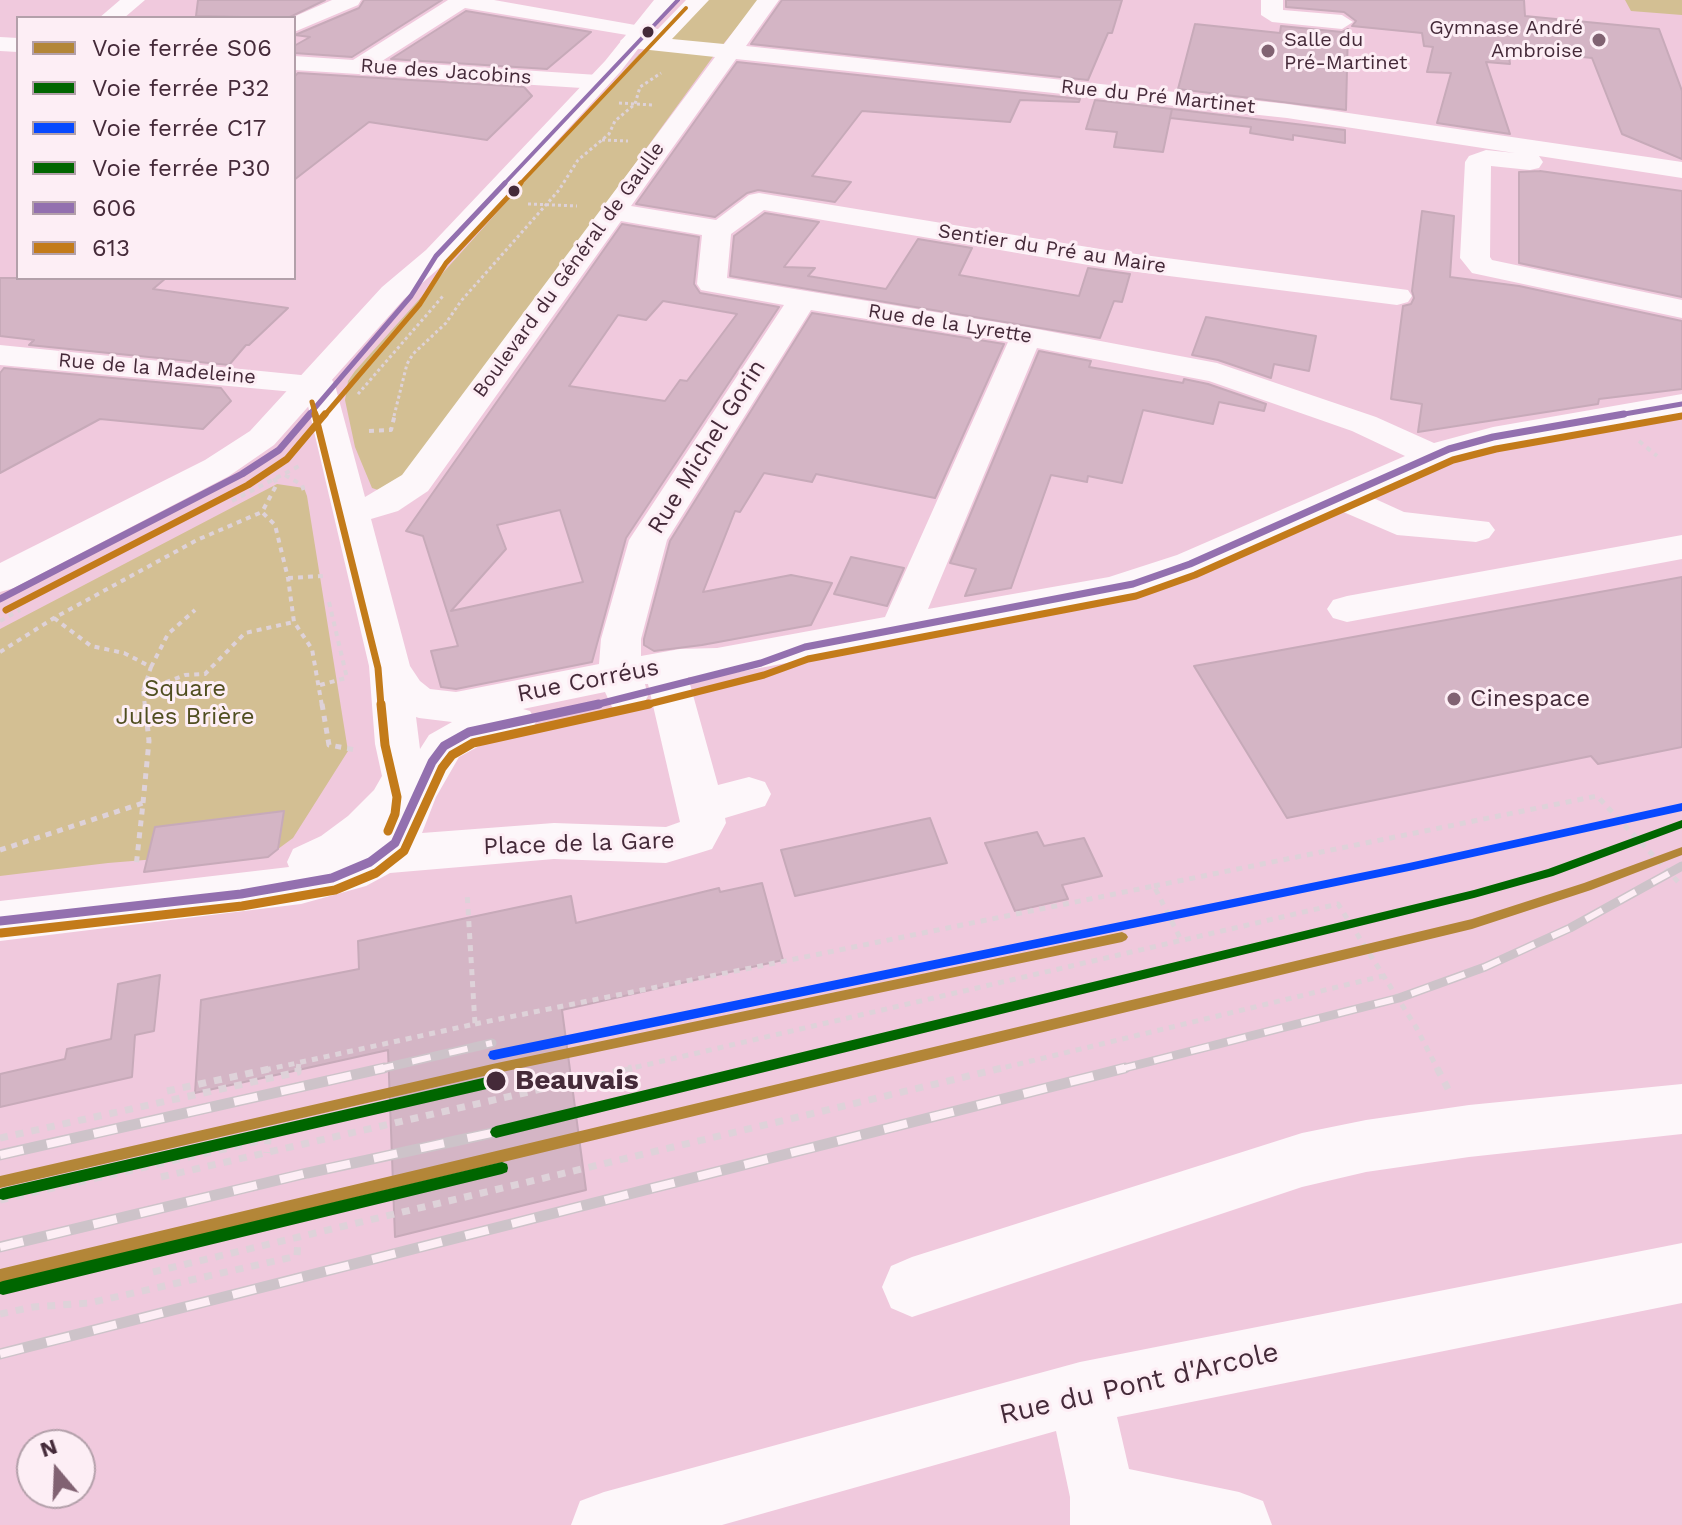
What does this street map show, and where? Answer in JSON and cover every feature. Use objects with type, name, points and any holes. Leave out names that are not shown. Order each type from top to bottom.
[{"type":"street","points":[[113,16],[134,0]]},
{"type":"street","points":[[296,24],[350,0]]},
{"type":"street","points":[[357,67],[462,0]]},
{"type":"street","name":"Rue du Pré Martinet","points":[[462,0],[635,41],[1315,115],[1678,178]]},
{"type":"street","points":[[635,41],[665,0]]},
{"type":"street","points":[[0,579],[225,464],[305,407],[411,296],[436,256],[635,41],[678,0]]},
{"type":"street","points":[[635,41],[667,33],[698,0]]},
{"type":"street","name":"Boulevard du Général de Gaulle","points":[[350,513],[385,503],[415,483],[768,0]]},
{"type":"street","points":[[1272,0],[1272,15],[1342,22]]},
{"type":"street","name":"Rue des Jacobins","points":[[296,63],[598,82]]},
{"type":"street","points":[[1678,178],[1486,158],[1478,162],[1476,172],[1475,258],[1482,267],[1510,275],[1682,309]]},
{"type":"street","name":"Sentier du Pré au Maire","points":[[717,229],[727,226],[759,201],[1106,259],[1397,296]]},
{"type":"street","points":[[612,211],[717,229]]},
{"type":"street","name":"Rue de la Lyrette","points":[[717,229],[712,284],[1026,336],[1235,377],[1341,416],[1416,462]]},
{"type":"street","name":"Rue Michel Gorin","points":[[624,686],[621,639],[648,540],[802,300]]},
{"type":"street","points":[[900,629],[1026,336]]},
{"type":"street","name":"Rue de la Madeleine","points":[[0,355],[305,407]]},
{"type":"street","name":"Rue Corréus","points":[[404,776],[452,740],[479,729],[624,686],[676,673],[761,663],[805,647],[1133,584],[1190,564],[1416,462],[1493,437],[1682,404]]},
{"type":"street","points":[[0,921],[294,886],[340,875],[383,855],[400,835],[404,776],[390,666],[350,513],[349,440],[326,431],[305,407]]},
{"type":"street","points":[[0,599],[257,466],[279,450],[305,407]]},
{"type":"street","points":[[1339,496],[1397,523],[1476,530]]},
{"type":"street","points":[[1347,609],[1682,547]]},
{"type":"street","name":"Rue Corréus","points":[[390,666],[411,697],[430,706],[474,704],[624,686]]},
{"type":"street","name":"Place de la Gare","points":[[383,855],[554,841],[666,845],[696,836],[703,823],[676,673]]},
{"type":"street","points":[[0,905],[270,874],[305,864],[337,849],[364,829],[390,802],[422,740],[449,722],[624,686]]},
{"type":"street","name":"Place de la Gare","points":[[701,807],[749,794]]},
{"type":"street","points":[[912,1287],[1302,1160],[1366,1146],[1469,1131],[1682,1109]]},
{"type":"street","name":"Rue du Pont d'Arcole","points":[[604,1525],[1080,1393],[1682,1273]]},
{"type":"street","points":[[1080,1393],[1103,1511],[1239,1525]]},
{"type":"path","points":[[349,440],[391,430],[407,364],[413,354],[446,323],[461,301],[559,190],[578,160],[609,134],[615,121],[635,104],[640,87],[666,70]]},
{"type":"path","points":[[523,204],[544,207],[565,204],[612,211]]},
{"type":"path","points":[[0,652],[54,618],[197,540],[262,512],[277,484],[276,479],[257,466]]},
{"type":"path","points":[[262,512],[275,525],[288,578],[294,622],[312,649],[329,745],[404,776]]},
{"type":"path","points":[[288,578],[323,576]]},
{"type":"path","points":[[133,891],[149,741],[143,691],[168,634],[195,610]]},
{"type":"path","points":[[54,618],[91,646],[124,653],[151,667]]},
{"type":"path","points":[[143,691],[185,675],[205,674],[245,633],[294,622]]},
{"type":"path","points":[[167,1091],[475,1024],[1597,796],[1682,886]]},
{"type":"path","points":[[0,850],[143,803]]},
{"type":"path","points":[[1154,886],[1182,942]]},
{"type":"path","points":[[467,892],[475,1024]]},
{"type":"path","points":[[161,1177],[1338,904],[1424,1040],[1469,1131]]},
{"type":"path","points":[[153,1272],[1383,976]]},
{"type":"path","points":[[0,1138],[298,1072],[299,1062]]},
{"type":"path","points":[[0,1200],[268,1139],[267,1153]]},
{"type":"path","points":[[0,1314],[33,1307],[89,1303],[297,1256],[298,1238]]},
{"type":"green space","points":[[705,0],[759,0],[712,58],[413,469],[378,490],[372,488],[355,447],[345,400],[348,381],[639,54],[670,40]]},
{"type":"green space","points":[[1625,0],[1682,0],[1682,15],[1631,11]]},
{"type":"green space","name":"Square Jules Brière","points":[[277,484],[304,488],[307,496],[348,751],[293,838],[278,849],[108,863],[0,876],[0,629]]},
{"type":"building","points":[[198,0],[325,0],[292,16],[196,16]]},
{"type":"building","points":[[364,0],[442,0],[352,57],[296,53],[296,45],[310,37],[296,35],[359,8]]},
{"type":"building","points":[[782,0],[1122,0],[1112,33],[1108,33],[1088,80],[751,44]]},
{"type":"building","points":[[1286,0],[1524,0],[1525,16],[1659,29],[1682,91],[1682,159],[1622,134],[1592,58],[1508,49],[1510,64],[1486,62],[1510,134],[1437,123],[1451,73],[1427,72],[1433,47],[1424,46],[1422,33],[1352,26],[1356,21],[1344,12],[1286,7]]},
{"type":"building","points":[[466,11],[591,32],[547,69],[391,59]]},
{"type":"building","points":[[1195,24],[1280,33],[1281,26],[1342,32],[1348,29],[1346,110],[1178,89]]},
{"type":"building","points":[[737,62],[1080,99],[1079,102],[1020,100],[1010,122],[862,111],[812,176],[851,182],[835,202],[758,190],[747,193],[715,217],[636,204]]},
{"type":"building","points":[[296,75],[524,87],[532,96],[487,140],[369,122],[296,178]]},
{"type":"building","points":[[1095,100],[1172,109],[1163,152],[1114,147],[1117,132],[1086,129]]},
{"type":"building","points":[[1172,109],[1345,130],[1345,143],[1293,135],[1293,140],[1250,133],[1251,127],[1170,118]]},
{"type":"building","points":[[1540,171],[1682,191],[1682,297],[1519,263],[1519,172]]},
{"type":"building","points":[[1422,211],[1454,216],[1450,277],[1519,286],[1682,321],[1682,389],[1599,399],[1598,404],[1418,432],[1422,404],[1391,399],[1403,306],[1411,304],[1414,298],[1412,291]]},
{"type":"building","points":[[765,213],[819,222],[784,267],[815,268],[808,276],[886,289],[918,239],[972,248],[959,275],[1079,296],[1088,268],[1130,274],[1122,302],[1114,301],[1100,338],[730,276],[734,236]]},
{"type":"building","points":[[622,224],[699,237],[694,284],[700,293],[779,307],[626,538],[592,662],[456,689],[441,687],[431,651],[458,646],[423,536],[406,531]],"holes":[[[663,301],[737,314],[687,381],[680,380],[665,401],[569,386],[618,315],[646,320]],[[560,510],[583,582],[451,611],[506,549],[497,525]]]},
{"type":"building","points":[[0,278],[164,280],[153,289],[288,308],[246,345],[229,365],[29,345],[34,340],[0,336]]},
{"type":"building","points":[[812,313],[1004,344],[935,498],[816,474],[812,482],[764,473],[740,512],[735,511],[703,592],[791,575],[832,583],[811,625],[654,651],[644,645],[644,639],[670,541]]},
{"type":"building","points":[[1206,317],[1316,336],[1309,371],[1274,364],[1271,378],[1218,360],[1192,355]]},
{"type":"building","points":[[1039,351],[1091,361],[1089,367],[1183,383],[1184,379],[1208,384],[1266,404],[1264,411],[1219,402],[1213,424],[1143,410],[1122,483],[1088,476],[1087,482],[1051,475],[1011,588],[965,596],[976,569],[950,563]]},
{"type":"building","points":[[4,368],[221,388],[231,401],[203,429],[100,419],[0,473],[0,373]]},
{"type":"building","points":[[851,557],[904,568],[887,606],[834,594]]},
{"type":"building","name":"Cinespace","points":[[1682,577],[1682,747],[1598,764],[1591,756],[1287,818],[1194,666]]},
{"type":"building","points":[[284,811],[278,849],[268,857],[144,872],[155,827]]},
{"type":"building","points":[[930,818],[947,863],[795,896],[781,850]]},
{"type":"building","points":[[1037,832],[1044,846],[1084,838],[1102,876],[1062,885],[1068,899],[1015,911],[985,843]]},
{"type":"building","points":[[762,883],[783,960],[562,1010],[586,1190],[395,1237],[388,1050],[195,1093],[201,1000],[359,969],[358,941],[571,896],[576,923],[719,888],[720,892]]},
{"type":"building","points":[[160,975],[154,1031],[135,1035],[132,1077],[0,1107],[0,1074],[65,1059],[67,1049],[111,1039],[118,984]]},
{"type":"railway","points":[[1117,1070],[1399,998],[1485,967],[1570,928],[1682,866]]},
{"type":"railway","points":[[375,1070],[492,1043]]},
{"type":"railway","points":[[0,1155],[384,1068]]},
{"type":"railway","points":[[0,1354],[1125,1068]]},
{"type":"railway","points":[[0,1247],[307,1173],[496,1132]]},
{"type":"rail line","name":"C17","points":[[494,1055],[1409,867],[1682,807]]},
{"type":"rail line","name":"P32","points":[[496,1132],[1474,894],[1549,873],[1682,824]]},
{"type":"rail line","name":"S06","points":[[0,1276],[1472,924],[1587,887],[1682,851]]},
{"type":"rail line","name":"S06","points":[[0,1182],[497,1068],[1122,937]]},
{"type":"rail line","name":"P30","points":[[3,1194],[500,1080]]},
{"type":"rail line","name":"P30","points":[[3,1288],[502,1168]]},
{"type":"transit line","name":"606","points":[[0,599],[242,474],[279,450],[411,296],[436,256],[678,0]]},
{"type":"transit line","name":"613","points":[[6,610],[248,485],[287,459],[420,304],[446,263],[686,8]]},
{"type":"transit line","name":"613","points":[[312,402],[378,668],[385,745],[397,797],[395,814],[388,831]]},
{"type":"transit line","name":"606","points":[[0,921],[241,894],[332,878],[370,862],[395,843],[432,762],[444,746],[469,732],[579,709],[761,663],[805,647],[1133,584],[1190,564],[1449,449],[1493,437],[1682,404]]},
{"type":"transit line","name":"613","points":[[1,933],[242,906],[335,890],[376,873],[404,851],[442,768],[452,755],[473,743],[582,721],[764,675],[808,659],[1136,596],[1195,575],[1453,460],[1496,449],[1682,416]]},
{"type":"place","name":"Gymnase André Ambroise","points":[[1599,40]]},
{"type":"place","name":"Salle du Pré-Martinet","points":[[1268,51]]},
{"type":"place","name":"Cinespace","points":[[1454,699]]},
{"type":"place","name":"Beauvais","points":[[496,1081]]}]
